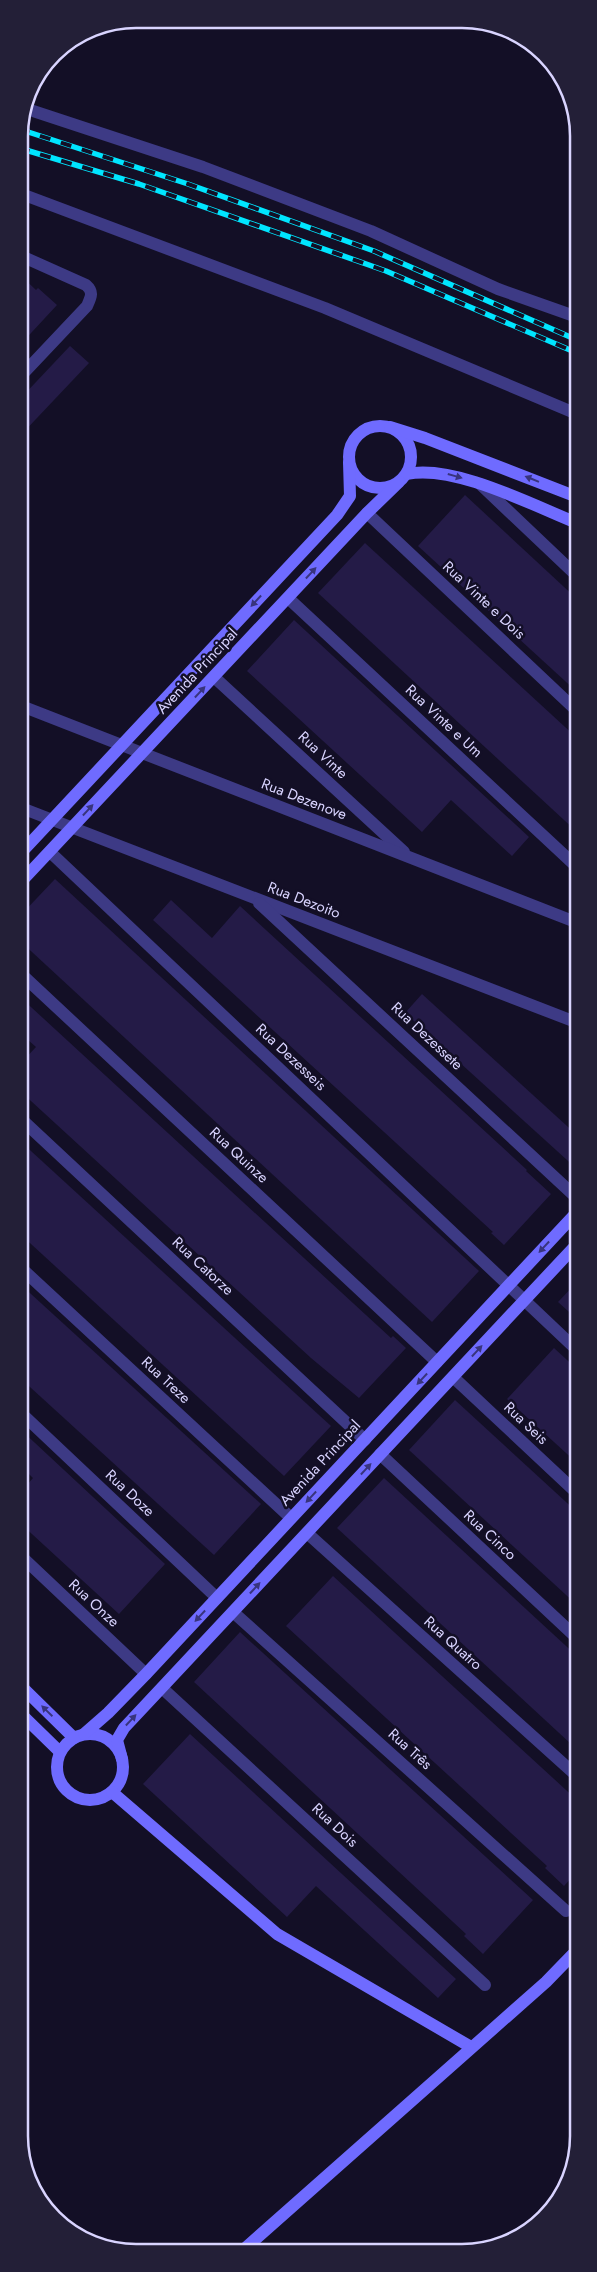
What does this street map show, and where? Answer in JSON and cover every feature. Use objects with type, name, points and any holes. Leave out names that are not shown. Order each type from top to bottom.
[{"type":"street","points":[[31,110],[203,167],[371,231],[498,289],[570,315]]},
{"type":"street","points":[[28,196],[325,308],[570,411]]},
{"type":"street","points":[[28,260],[86,285],[91,290],[92,295],[87,306],[28,368]]},
{"type":"street","name":"Avenida Principal","points":[[28,845],[337,514],[350,496],[349,453],[356,436],[372,427],[390,427],[425,438],[570,494]]},
{"type":"street","points":[[390,427],[398,432],[410,446],[412,456],[403,478]]},
{"type":"street","points":[[349,462],[359,481],[379,489],[390,487],[403,478],[427,471],[439,472],[480,484],[570,520]]},
{"type":"street","name":"Avenida Principal","points":[[28,875],[403,478]]},
{"type":"street","points":[[480,484],[570,569]]},
{"type":"street","name":"Rua Vinte e Dois","points":[[368,513],[570,703]]},
{"type":"street","name":"Rua Vinte e Um","points":[[288,598],[570,860]]},
{"type":"street","name":"Rua Vinte","points":[[214,677],[410,857]]},
{"type":"street","name":"Rua Dezenove","points":[[28,708],[570,920]]},
{"type":"street","name":"Rua Dezoito","points":[[28,811],[570,1020]]},
{"type":"street","name":"Rua Dezesseis","points":[[50,852],[569,1343]]},
{"type":"street","name":"Rua Dezessete","points":[[254,898],[569,1191]]},
{"type":"street","name":"Rua Quinze","points":[[28,980],[437,1362]]},
{"type":"street","name":"Rua Catorze","points":[[28,1125],[364,1440]]},
{"type":"street","name":"Avenida Principal","points":[[60,1752],[108,1714],[569,1220]]},
{"type":"street","points":[[28,1721],[60,1752],[57,1763],[57,1775],[69,1794],[80,1799],[91,1800],[102,1798],[112,1792],[121,1777],[122,1759],[117,1740],[120,1735],[569,1252]]},
{"type":"street","name":"Rua Treze","points":[[28,1273],[291,1518]]},
{"type":"street","name":"Rua Seis","points":[[453,1377],[569,1486]]},
{"type":"street","name":"Rua Doze","points":[[28,1419],[217,1598]]},
{"type":"street","name":"Rua Cinco","points":[[380,1454],[569,1632]]},
{"type":"street","name":"Rua Quatro","points":[[307,1533],[569,1769]]},
{"type":"street","name":"Rua Onze","points":[[28,1563],[146,1674]]},
{"type":"street","name":"Rua Três","points":[[233,1612],[566,1911]]},
{"type":"street","name":"Rua Dois","points":[[162,1688],[485,1985]]},
{"type":"street","points":[[28,1692],[79,1736],[104,1736],[112,1742],[122,1759]]},
{"type":"street","points":[[112,1792],[277,1934],[471,2047]]},
{"type":"street","points":[[250,2244],[546,1982],[569,1958]]},
{"type":"building","points":[[28,282],[36,290],[38,288],[57,305],[28,336]]},
{"type":"building","points":[[70,346],[89,363],[28,427],[28,390]]},
{"type":"building","points":[[465,495],[570,592],[570,685],[418,546]]},
{"type":"building","points":[[365,543],[570,731],[570,825],[318,593]]},
{"type":"building","points":[[294,620],[529,837],[512,856],[451,800],[422,832],[247,671]]},
{"type":"building","points":[[55,879],[479,1271],[432,1322],[28,948],[28,908]]},
{"type":"building","points":[[171,900],[212,938],[240,906],[551,1194],[504,1245],[491,1233],[493,1232],[153,920]]},
{"type":"building","points":[[422,994],[570,1128],[569,1162],[405,1013]]},
{"type":"building","points":[[28,1004],[391,1338],[393,1336],[406,1348],[359,1398],[311,1358],[28,1098],[28,1055],[36,1047],[28,1040]]},
{"type":"building","points":[[28,1148],[331,1426],[284,1476],[28,1241]]},
{"type":"building","points":[[569,1290],[569,1312],[558,1302]]},
{"type":"building","points":[[28,1291],[261,1504],[214,1555],[28,1385]]},
{"type":"building","points":[[554,1348],[569,1362],[569,1456],[507,1399]]},
{"type":"building","points":[[455,1400],[569,1505],[569,1598],[409,1450]]},
{"type":"building","points":[[28,1436],[165,1564],[119,1614],[28,1530],[28,1484],[33,1478],[28,1473]]},
{"type":"building","points":[[384,1478],[569,1649],[569,1742],[337,1528]]},
{"type":"building","points":[[333,1576],[569,1793],[569,1881],[564,1886],[545,1868],[547,1866],[286,1626]]},
{"type":"building","points":[[240,1632],[533,1900],[483,1954],[464,1936],[466,1934],[194,1682]]},
{"type":"building","points":[[190,1734],[456,1979],[438,1998],[316,1886],[287,1917],[143,1784]]},
{"type":"railway","points":[[28,132],[188,184],[374,251],[570,337]]},
{"type":"railway","points":[[28,151],[139,184],[386,271],[570,350]]}]
